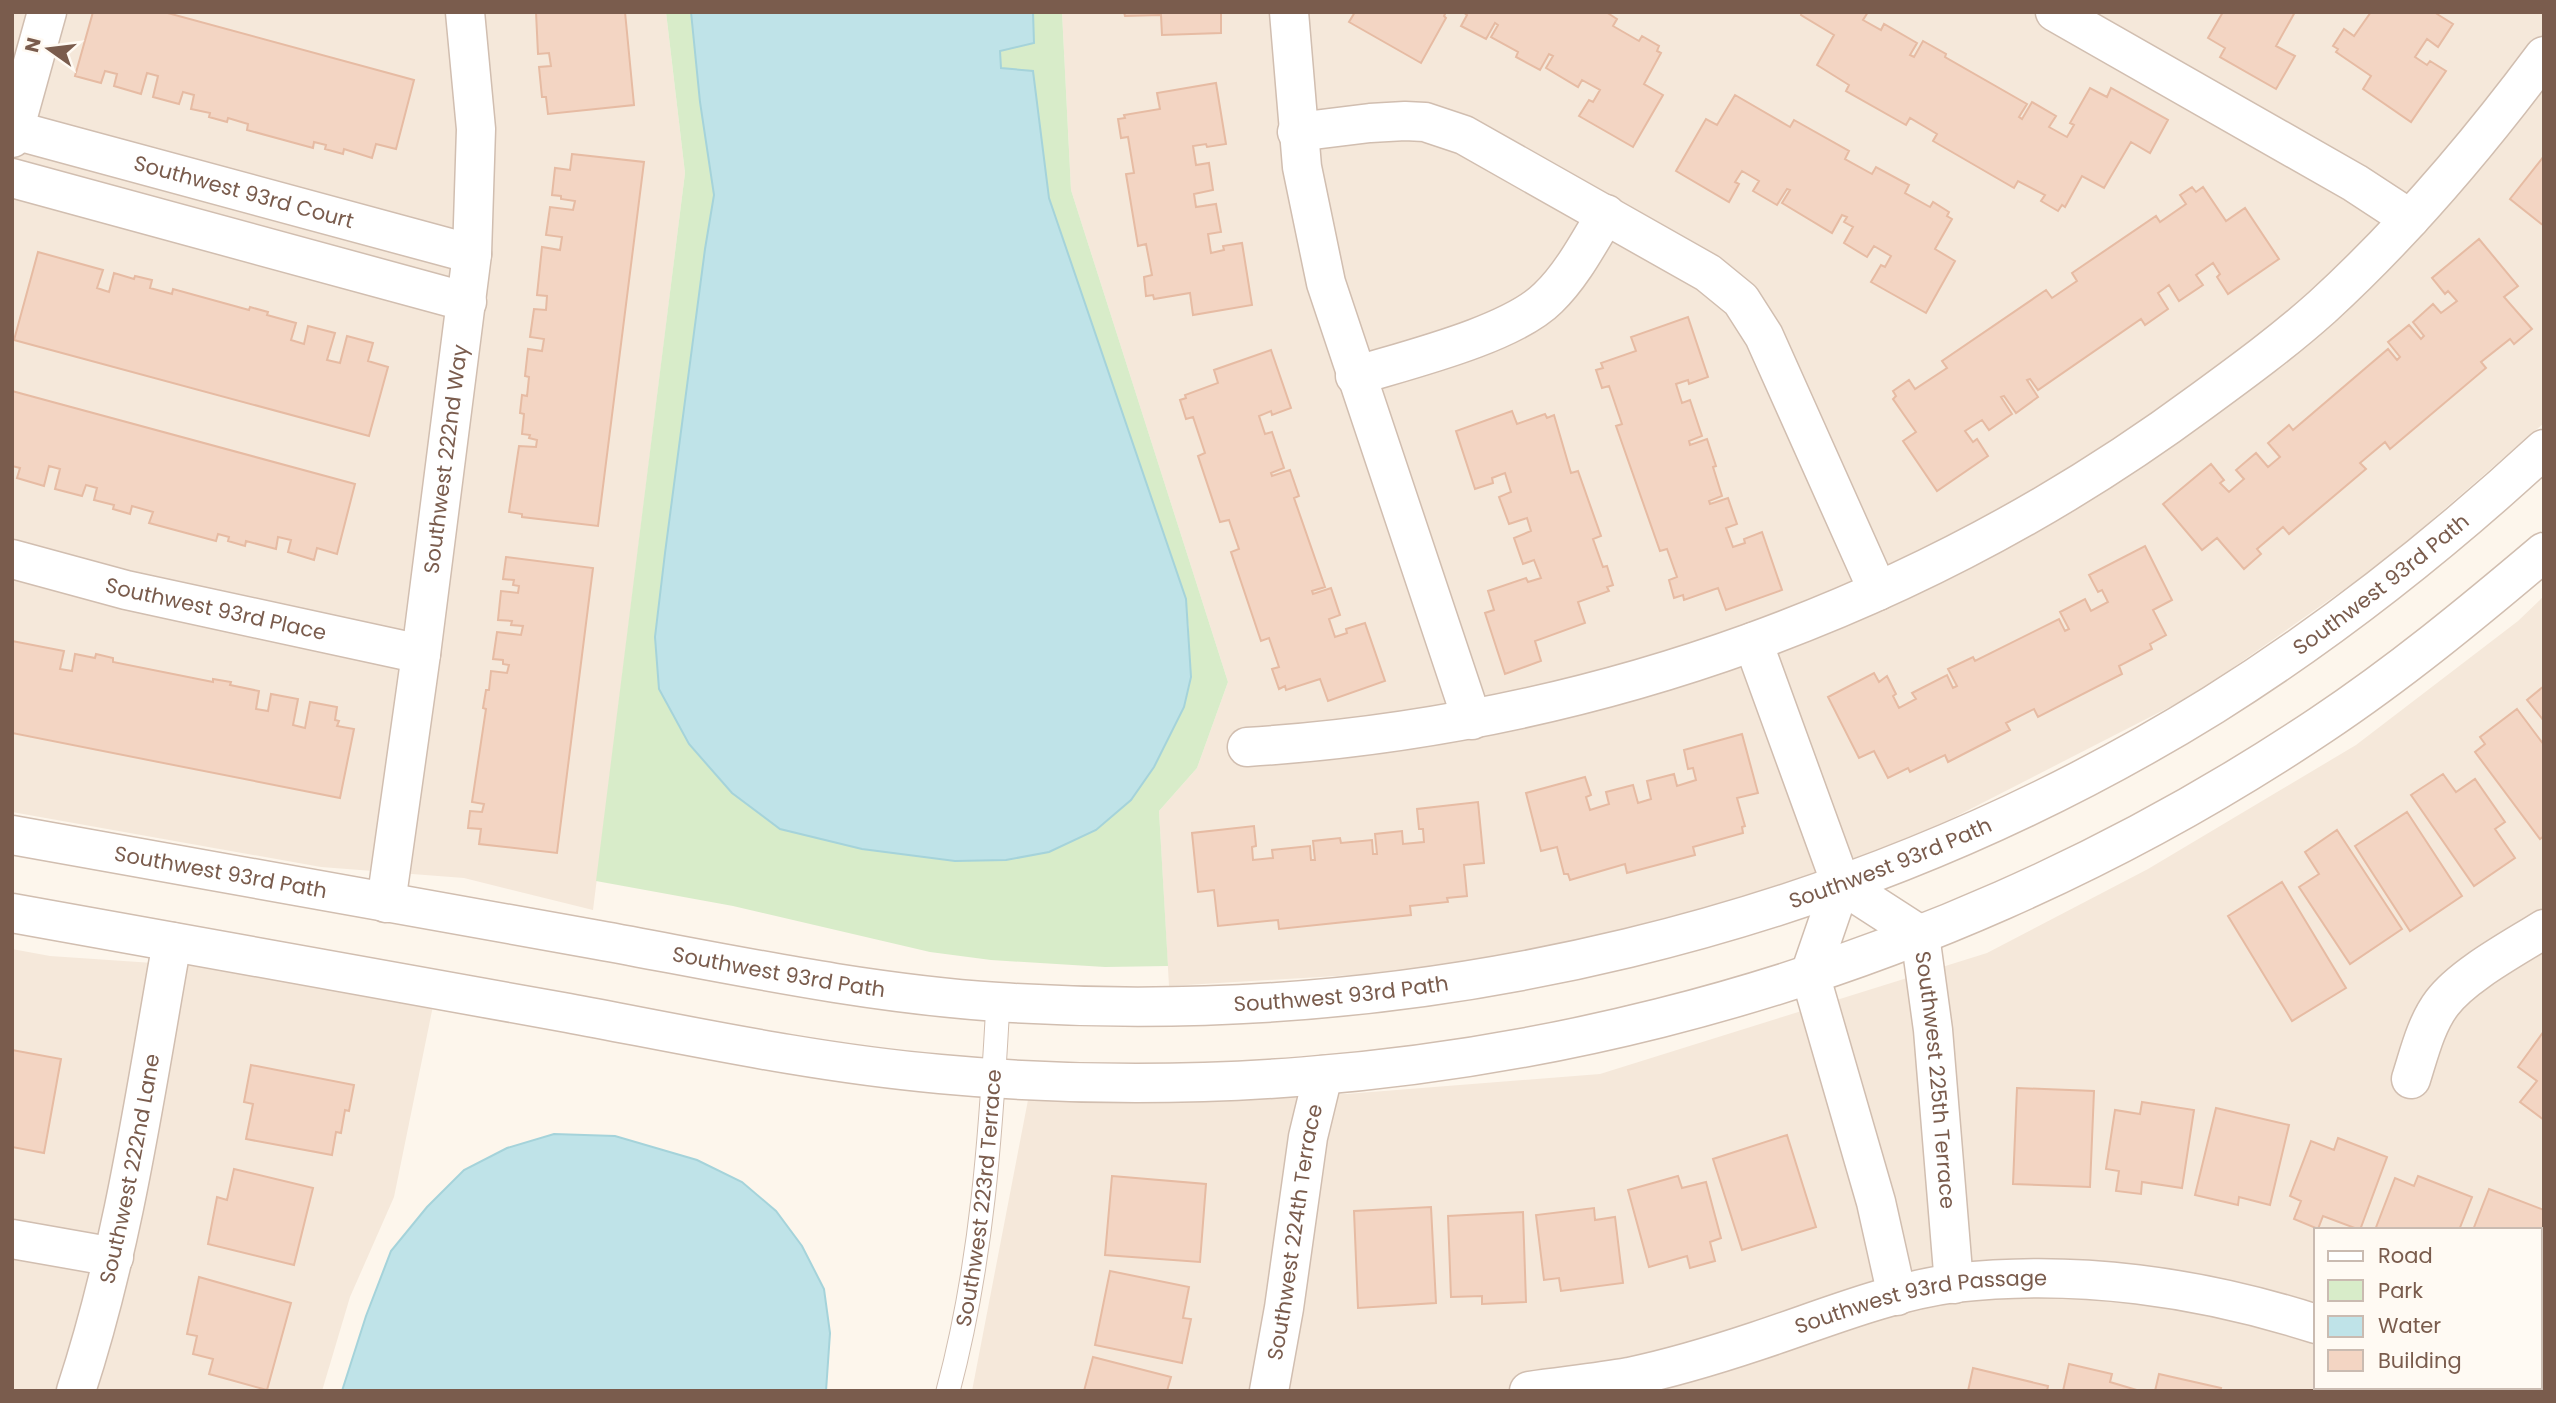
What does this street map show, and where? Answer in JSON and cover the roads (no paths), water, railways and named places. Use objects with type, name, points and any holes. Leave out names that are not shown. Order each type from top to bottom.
[{"type":"street","points":[[13,134],[47,12]]},
{"type":"street","name":"Southwest 222nd Way","points":[[386,903],[472,254],[476,129],[465,12]]},
{"type":"street","points":[[1289,12],[1297,132],[1307,203],[1326,283],[1472,720]]},
{"type":"street","points":[[2054,12],[2355,183],[2410,219]]},
{"type":"street","points":[[1247,747],[1308,743],[1472,720],[1588,693],[1753,642],[1878,591],[1972,547],[2119,461],[2287,337],[2323,306],[2410,219],[2481,139],[2544,56]]},
{"type":"street","points":[[1297,132],[1405,121],[1445,127],[1486,146],[1708,273],[1741,300],[1764,336],[1878,591]]},
{"type":"street","name":"Southwest 93rd Court","points":[[13,134],[472,254]]},
{"type":"street","points":[[12,178],[467,302]]},
{"type":"street","points":[[1355,376],[1460,342],[1529,313],[1554,291],[1606,214]]},
{"type":"street","name":"Southwest 93rd Path","points":[[12,835],[823,981],[893,991],[998,1002],[1183,1007],[1328,999],[1399,991],[1541,968],[1682,934],[1841,884],[2020,809],[2107,765],[2212,706],[2272,667],[2447,536],[2544,449]]},
{"type":"street","points":[[12,913],[866,1066],[1085,1083],[1193,1083],[1323,1075],[1448,1061],[1553,1044],[1731,1000],[1920,935],[2003,901],[2175,814],[2258,765],[2378,685],[2544,552]]},
{"type":"street","name":"Southwest 93rd Place","points":[[12,559],[126,590],[421,654]]},
{"type":"street","points":[[1753,642],[1841,884],[1810,974],[1876,1202],[1897,1296]]},
{"type":"street","name":"Southwest 225th Terrace","points":[[1841,884],[1920,935],[1933,1030],[1954,1283]]},
{"type":"street","points":[[2411,1079],[2428,1029],[2443,1002],[2470,977],[2544,929]]},
{"type":"street","name":"Southwest 222nd Lane","points":[[76,1391],[92,1343],[114,1257],[172,942]]},
{"type":"street","name":"Southwest 224th Terrace","points":[[1269,1391],[1294,1243],[1304,1162],[1323,1075]]},
{"type":"street","points":[[12,1239],[114,1257]]},
{"type":"street","name":"Southwest 93rd Passage","points":[[1529,1391],[1628,1377],[1679,1378],[1897,1296],[1954,1283],[2059,1280],[2147,1285],[2233,1301],[2314,1323]]},
{"type":"lane","name":"Southwest 223rd Terrace","points":[[948,1391],[967,1317],[974,1269],[988,1158],[998,1002]]},
{"type":"water","points":[[691,12],[1033,12],[1034,43],[1000,51],[1001,68],[1033,71],[1049,198],[1186,599],[1191,677],[1184,707],[1154,767],[1131,800],[1096,830],[1049,852],[1006,860],[955,861],[862,849],[780,829],[732,793],[689,744],[659,689],[655,637],[714,195],[700,102]]},
{"type":"water","points":[[554,1134],[615,1136],[697,1160],[742,1182],[776,1211],[802,1246],[824,1289],[830,1333],[826,1391],[342,1391],[366,1316],[391,1251],[427,1207],[464,1170],[507,1148]]}]
